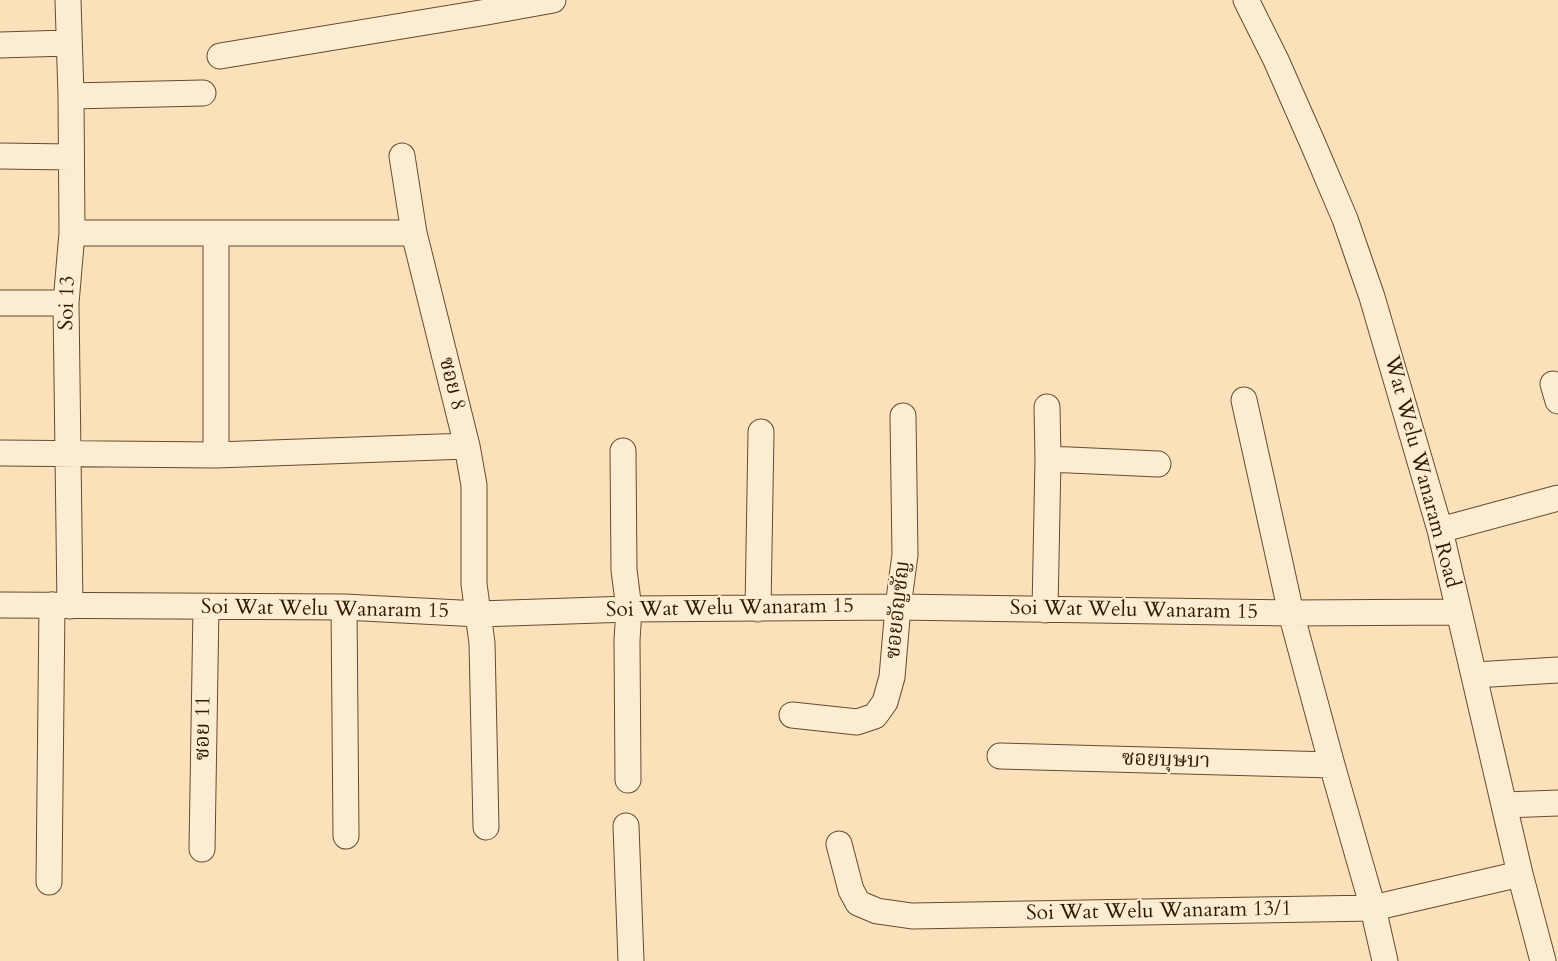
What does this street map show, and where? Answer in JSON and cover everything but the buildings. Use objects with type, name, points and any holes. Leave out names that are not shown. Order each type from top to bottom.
[{"type":"street","name":"Soi 13","points":[[49,882],[69,454],[66,303],[72,232],[68,0]]},
{"type":"street","points":[[220,56],[486,6],[553,0]]},
{"type":"street","name":"Wat Welu Wanaram Road","points":[[1246,0],[1276,60],[1345,219],[1372,297],[1440,530],[1520,874],[1547,934],[1543,961]]},
{"type":"street","points":[[0,44],[68,43]]},
{"type":"street","points":[[71,96],[203,93]]},
{"type":"street","points":[[0,156],[71,157]]},
{"type":"street","name":"ซอย 8","points":[[402,156],[414,233],[467,446],[474,485],[474,584],[482,643],[486,827]]},
{"type":"street","points":[[72,232],[414,233]]},
{"type":"street","points":[[216,233],[216,455]]},
{"type":"street","points":[[0,303],[66,303]]},
{"type":"street","points":[[1244,400],[1291,613],[1373,908],[1385,961]]},
{"type":"street","points":[[1045,610],[1048,459],[1047,407]]},
{"type":"street","name":"ซอยอัญชัญ","points":[[792,716],[857,722],[875,716],[885,702],[892,677],[905,555],[904,416]]},
{"type":"street","points":[[758,609],[761,432]]},
{"type":"street","points":[[0,453],[216,455],[467,446]]},
{"type":"street","points":[[622,451],[624,570],[629,609],[627,640],[628,780]]},
{"type":"street","points":[[1048,459],[1158,464]]},
{"type":"street","points":[[1440,530],[1558,498]]},
{"type":"street","name":"Soi Wat Welu Wanaram 15","points":[[0,605],[344,608],[479,614],[629,609],[898,607],[1291,613],[1459,612]]},
{"type":"street","name":"ซอย 11","points":[[202,849],[206,607]]},
{"type":"street","points":[[344,608],[346,836]]},
{"type":"street","points":[[1475,676],[1558,670]]},
{"type":"street","name":"ซอยบุษบา","points":[[1000,756],[1332,765]]},
{"type":"street","points":[[1505,805],[1558,803]]},
{"type":"street","points":[[626,826],[631,961]]},
{"type":"street","name":"Soi Wat Welu Wanaram 13/1","points":[[839,844],[851,890],[858,903],[877,910],[912,916],[1373,908],[1520,874]]}]
